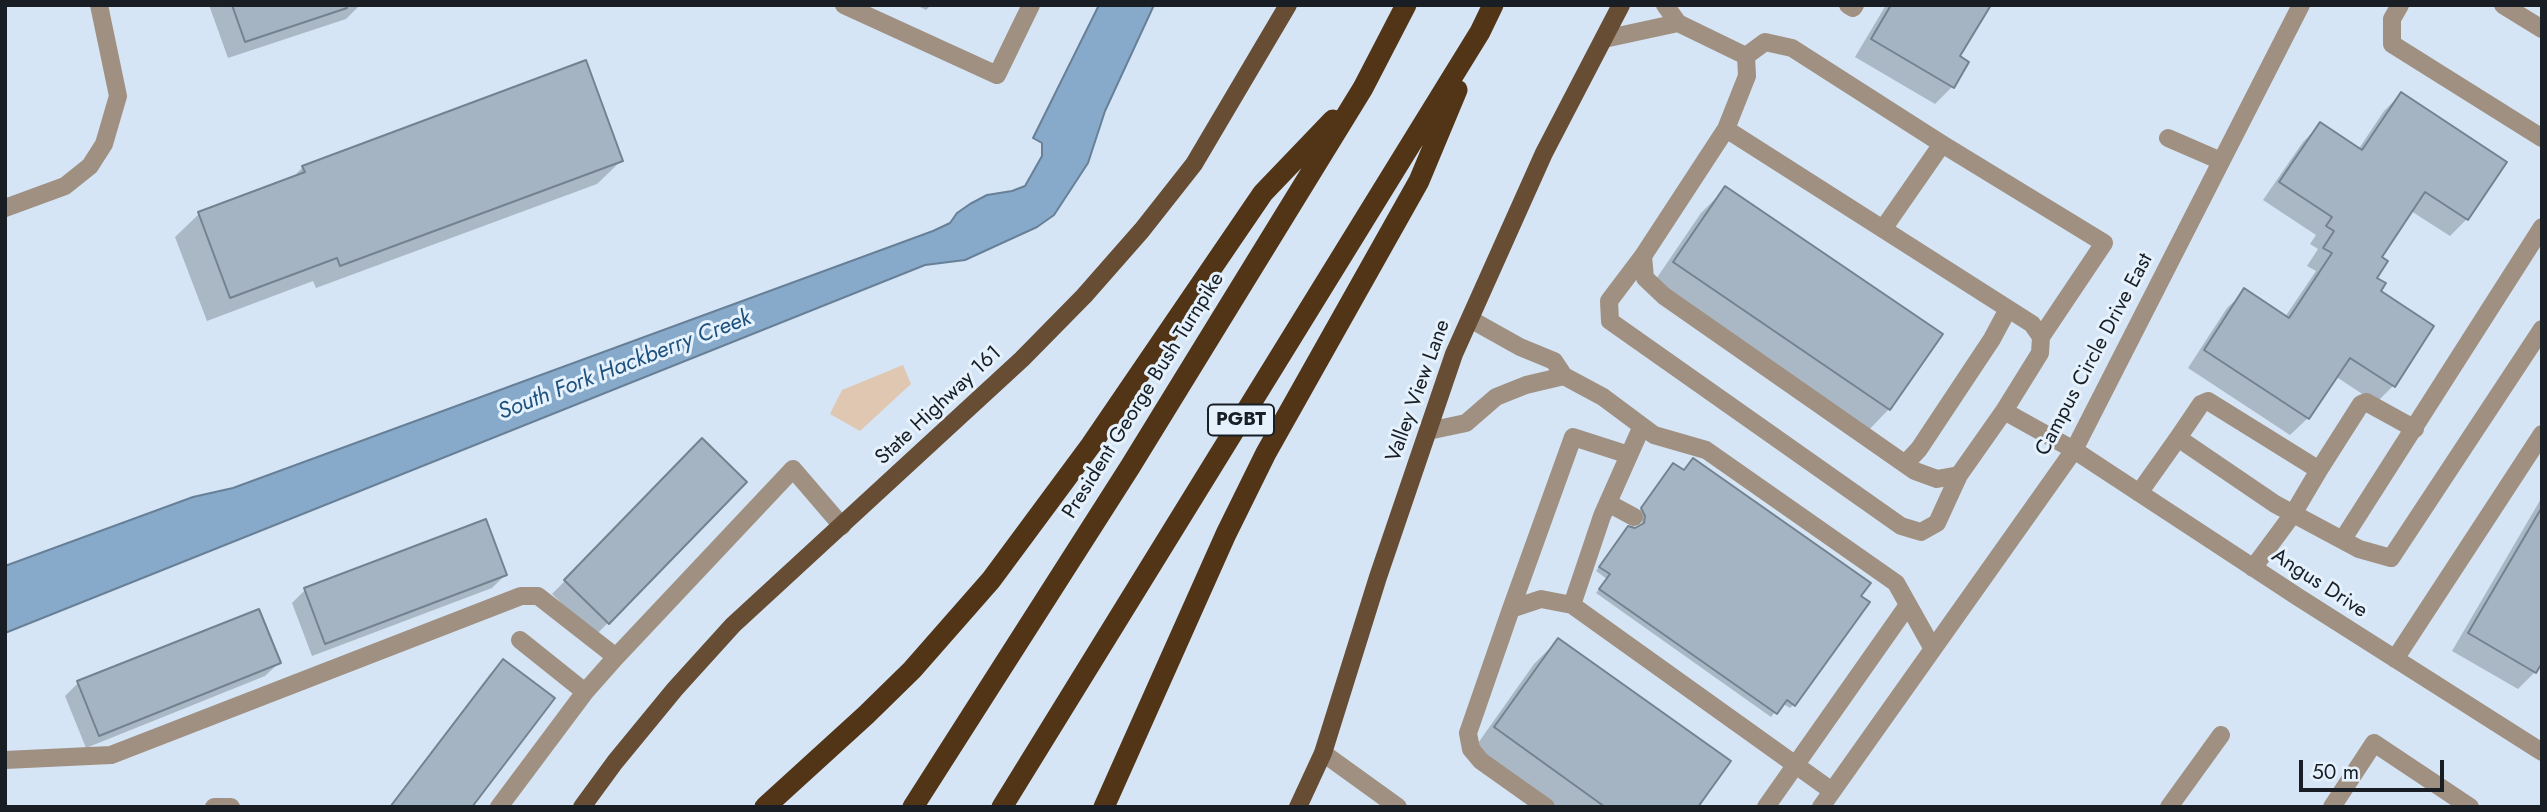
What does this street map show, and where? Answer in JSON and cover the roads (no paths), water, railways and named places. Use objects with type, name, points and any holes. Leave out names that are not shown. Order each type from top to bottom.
[{"type":"highway","name":"President George Bush Turnpike","points":[[913,807],[1130,467],[1363,88],[1406,5]]},
{"type":"highway","name":"PGBT","points":[[1002,807],[1480,32],[1493,5]]},
{"type":"highway","points":[[1104,807],[1237,511],[1266,453],[1419,181],[1480,32]]},
{"type":"highway","points":[[765,807],[866,716],[912,670],[991,580],[1091,445],[1263,193],[1363,88]]},
{"type":"main road","name":"State Highway 161","points":[[582,807],[675,689],[733,625],[1022,359],[1142,230],[1194,164],[1288,5]]},
{"type":"main road","name":"Valley View Lane","points":[[1298,807],[1324,753],[1378,577],[1454,354],[1544,153],[1621,5]]},
{"type":"street","points":[[5,208],[65,186],[90,166],[103,144],[118,96],[99,5]]},
{"type":"street","points":[[844,5],[997,75],[1031,5]]},
{"type":"street","points":[[1665,5],[1678,23],[1746,56]]},
{"type":"street","points":[[1848,5],[1853,8],[1855,5]]},
{"type":"street","name":"Campus Circle Drive East","points":[[1821,807],[2074,450],[2301,5]]},
{"type":"street","points":[[2400,5],[2392,19],[2392,44],[2542,138]]},
{"type":"street","points":[[2503,5],[2542,29]]},
{"type":"street","points":[[1604,39],[1678,23]]},
{"type":"street","points":[[1765,42],[1792,48],[2104,243],[2041,337],[2040,353],[1959,475],[1937,523],[1921,532],[1902,526],[1610,321],[1609,301],[1643,256],[1726,129],[1747,76],[1746,56],[1765,42]]},
{"type":"street","points":[[1726,129],[2032,324],[2041,337]]},
{"type":"street","points":[[2168,138],[2221,161]]},
{"type":"street","points":[[1883,229],[1942,144]]},
{"type":"street","points":[[2343,540],[2542,227]]},
{"type":"street","points":[[1643,256],[1645,278],[1664,296],[1915,471],[1937,479],[1959,475]]},
{"type":"street","points":[[1905,464],[1919,449],[1992,340],[2008,309]]},
{"type":"street","points":[[1470,319],[1520,347],[1554,361],[1564,376],[1602,397],[1654,435],[1706,450],[1896,583],[1933,649]]},
{"type":"street","points":[[2178,438],[2275,504],[2359,549],[2391,558],[2542,328]]},
{"type":"street","points":[[1428,431],[1466,423],[1496,397],[1526,385],[1564,376]]},
{"type":"street","points":[[2139,493],[2200,404],[2208,401],[2319,470]]},
{"type":"street","points":[[2253,568],[2293,514],[2361,404],[2366,402],[2415,429]]},
{"type":"street","name":"Angus Drive","points":[[2004,411],[2074,450],[2542,752]]},
{"type":"street","points":[[1572,605],[1608,503],[1642,426]]},
{"type":"street","points":[[2395,659],[2542,434]]},
{"type":"street","points":[[1546,807],[1481,761],[1471,749],[1468,733],[1573,437],[1629,455]]},
{"type":"street","points":[[499,807],[585,692],[793,469],[842,526]]},
{"type":"street","points":[[1608,503],[1634,517]]},
{"type":"street","points":[[5,760],[111,755],[521,596],[538,596],[616,657]]},
{"type":"street","points":[[1511,610],[1541,598],[1572,605],[1832,791]]},
{"type":"street","points":[[1766,807],[1908,605]]},
{"type":"street","points":[[520,640],[585,692]]},
{"type":"street","points":[[2169,807],[2221,736]]},
{"type":"street","points":[[2332,807],[2374,743],[2470,807]]},
{"type":"street","points":[[1324,753],[1398,807]]},
{"type":"street","points":[[214,807],[231,807]]},
{"type":"water","name":"South Fork Hackberry Creek","points":[[1099,5],[1154,5],[1105,111],[1088,163],[1054,215],[1037,227],[965,260],[925,265],[5,633],[5,566],[193,497],[233,488],[933,231],[950,223],[957,213],[987,195],[1025,186],[1042,156],[1042,143],[1033,138]]}]
